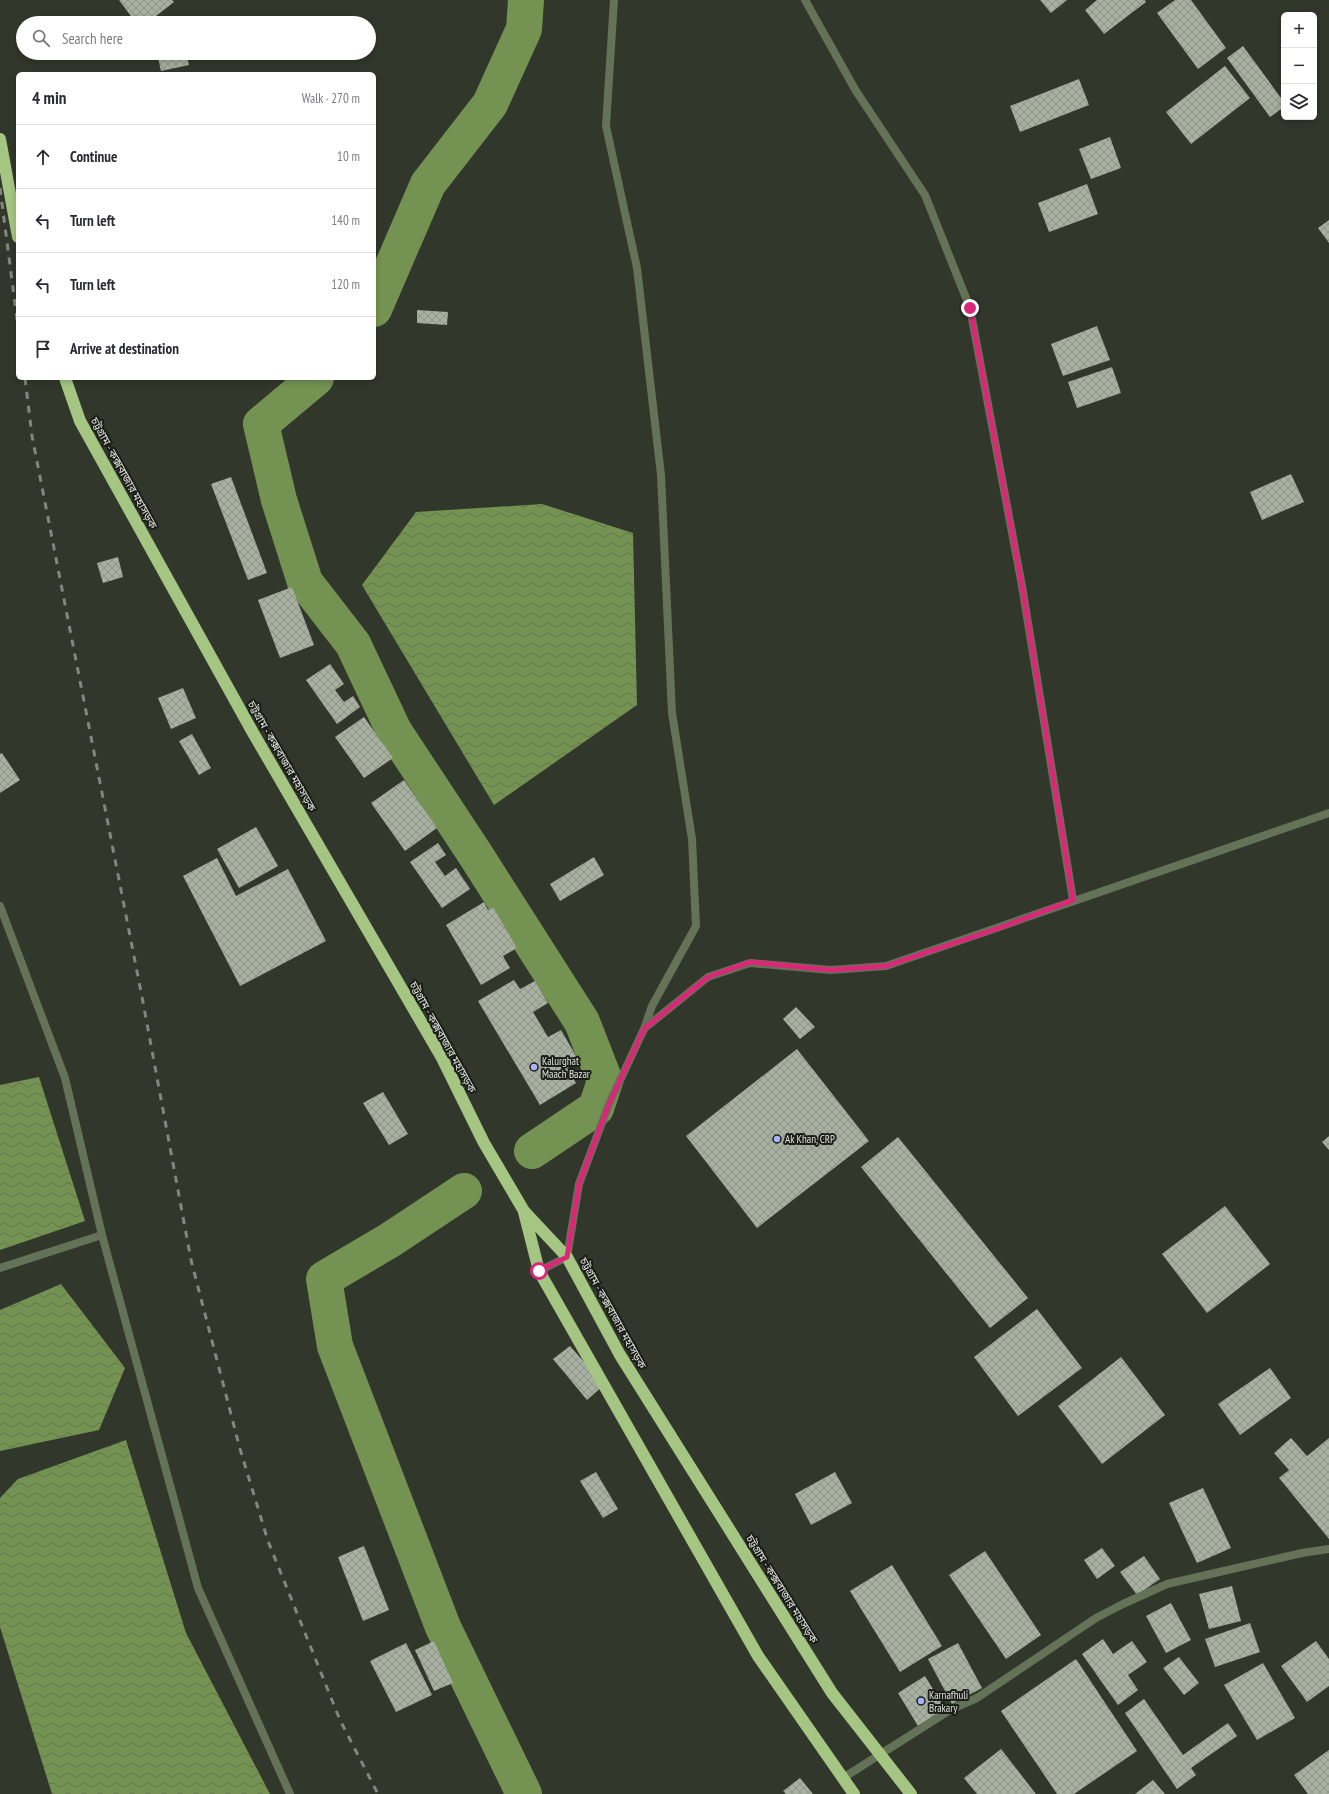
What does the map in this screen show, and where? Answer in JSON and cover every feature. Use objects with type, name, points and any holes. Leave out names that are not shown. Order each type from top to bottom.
[{"type":"highway","points":[[0,139],[16,226]]},
{"type":"highway","name":"চট্টগ্রাম - কক্সবাজার মহাসড়ক","points":[[66,380],[80,421],[252,731],[442,1058],[484,1143],[524,1211],[567,1257],[620,1355],[832,1693],[911,1794]]},
{"type":"highway","points":[[524,1211],[539,1271],[758,1656],[854,1794]]},
{"type":"street","points":[[539,1271],[567,1257],[579,1184],[609,1104],[644,1029],[652,1006],[696,926],[692,839],[672,713],[661,475],[638,276],[606,126],[614,0]]},
{"type":"street","points":[[805,0],[856,91],[925,195],[970,308],[1022,586],[1073,900]]},
{"type":"street","points":[[644,1029],[708,977],[750,962],[831,970],[886,966],[1002,927],[1073,900],[1202,858],[1329,813]]},
{"type":"street","points":[[0,906],[65,1078],[102,1235],[198,1588],[290,1794]]},
{"type":"street","points":[[0,1268],[102,1235]]},
{"type":"street","points":[[842,1778],[950,1710],[990,1690],[1096,1618],[1167,1584],[1302,1553],[1329,1549]]},
{"type":"water","points":[[542,504],[633,533],[637,705],[494,805],[362,585],[416,512]]},
{"type":"water","points":[[39,1077],[85,1221],[0,1250],[0,1085]]},
{"type":"water","points":[[61,1284],[125,1368],[99,1430],[0,1451],[0,1310]]},
{"type":"water","points":[[126,1440],[186,1633],[270,1794],[52,1794],[0,1627],[0,1498],[18,1479]]},
{"type":"building","points":[[119,0],[172,0],[174,2],[156,16],[131,16]]},
{"type":"building","points":[[1040,0],[1067,0],[1051,13]]},
{"type":"building","points":[[1097,0],[1145,0],[1146,2],[1104,34],[1085,10]]},
{"type":"building","points":[[1175,0],[1191,0],[1226,48],[1198,69],[1157,13]]},
{"type":"building","points":[[1243,46],[1281,98],[1281,109],[1270,117],[1227,58]]},
{"type":"building","points":[[159,60],[188,60],[189,65],[161,71]]},
{"type":"building","points":[[1225,66],[1250,98],[1191,144],[1166,112]]},
{"type":"building","points":[[1079,79],[1089,105],[1020,132],[1010,106]]},
{"type":"building","points":[[1110,137],[1121,168],[1091,179],[1079,149]]},
{"type":"building","points":[[1087,184],[1098,214],[1049,232],[1038,203]]},
{"type":"building","points":[[1329,220],[1329,243],[1318,228]]},
{"type":"building","points":[[417,310],[448,312],[447,325],[417,323]]},
{"type":"building","points":[[1097,326],[1110,360],[1063,376],[1051,344]]},
{"type":"building","points":[[1112,367],[1121,393],[1077,408],[1068,382]]},
{"type":"building","points":[[1291,474],[1304,502],[1262,520],[1250,492]]},
{"type":"building","points":[[231,477],[267,573],[248,580],[211,484]]},
{"type":"building","points":[[118,557],[123,577],[103,583],[97,563]]},
{"type":"building","points":[[292,587],[314,645],[280,658],[258,600]]},
{"type":"building","points":[[330,664],[344,684],[335,690],[344,702],[353,696],[360,707],[337,724],[306,680]]},
{"type":"building","points":[[183,688],[196,718],[171,729],[158,698]]},
{"type":"building","points":[[364,717],[393,758],[364,778],[335,737]]},
{"type":"building","points":[[192,734],[211,768],[199,775],[179,741]]},
{"type":"building","points":[[2,753],[20,780],[0,793],[0,754]]},
{"type":"building","points":[[404,780],[437,828],[405,851],[371,803]]},
{"type":"building","points":[[256,827],[278,866],[239,888],[217,849]]},
{"type":"building","points":[[438,843],[446,855],[435,862],[445,876],[456,868],[470,889],[442,908],[410,862]]},
{"type":"building","points":[[594,857],[604,875],[560,901],[550,884]]},
{"type":"building","points":[[217,858],[236,896],[288,869],[326,941],[240,986],[183,876]]},
{"type":"building","points":[[484,902],[488,910],[493,907],[517,948],[503,956],[510,968],[481,985],[446,925]]},
{"type":"building","points":[[514,980],[520,989],[535,981],[548,1003],[533,1012],[548,1037],[561,1030],[579,1061],[567,1068],[576,1083],[540,1105],[478,1001]]},
{"type":"building","points":[[796,1007],[815,1027],[800,1039],[783,1019]]},
{"type":"building","name":"Ak Khan, CRP","points":[[797,1049],[869,1141],[757,1228],[686,1136]]},
{"type":"building","points":[[383,1092],[408,1134],[389,1145],[363,1103]]},
{"type":"building","points":[[1329,1136],[1329,1150],[1322,1142]]},
{"type":"building","points":[[898,1137],[1028,1298],[990,1328],[861,1167]]},
{"type":"building","points":[[1225,1206],[1270,1264],[1207,1313],[1162,1254]]},
{"type":"building","points":[[1037,1309],[1082,1368],[1018,1416],[974,1357]]},
{"type":"building","points":[[570,1346],[604,1385],[587,1400],[553,1359]]},
{"type":"building","points":[[1121,1357],[1165,1415],[1102,1464],[1058,1406]]},
{"type":"building","points":[[1270,1368],[1291,1398],[1240,1435],[1218,1404]]},
{"type":"building","points":[[1291,1438],[1307,1456],[1329,1438],[1329,1539],[1279,1478],[1289,1470],[1274,1453]]},
{"type":"building","points":[[596,1472],[618,1509],[603,1518],[580,1481]]},
{"type":"building","points":[[835,1472],[852,1503],[811,1525],[795,1494]]},
{"type":"building","points":[[1203,1488],[1231,1548],[1197,1563],[1169,1503]]},
{"type":"building","points":[[364,1546],[389,1610],[363,1621],[338,1557]]},
{"type":"building","points":[[1102,1548],[1115,1566],[1097,1579],[1084,1560]]},
{"type":"building","points":[[985,1551],[1041,1635],[1006,1659],[949,1575]]},
{"type":"building","points":[[1144,1556],[1160,1579],[1137,1595],[1120,1572]]},
{"type":"building","points":[[892,1565],[942,1646],[900,1672],[850,1591]]},
{"type":"building","points":[[1232,1586],[1241,1621],[1209,1629],[1199,1594]]},
{"type":"building","points":[[1171,1603],[1191,1640],[1166,1653],[1146,1616]]},
{"type":"building","points":[[1250,1623],[1260,1652],[1215,1667],[1205,1639]]},
{"type":"building","points":[[1103,1639],[1113,1654],[1132,1641],[1147,1662],[1128,1675],[1138,1690],[1118,1705],[1082,1654]]},
{"type":"building","points":[[434,1641],[453,1683],[434,1691],[415,1650]]},
{"type":"building","points":[[1316,1641],[1329,1659],[1329,1686],[1307,1702],[1281,1666]]},
{"type":"building","points":[[406,1643],[432,1695],[396,1712],[370,1661]]},
{"type":"building","points":[[958,1643],[982,1688],[952,1704],[928,1659]]},
{"type":"building","points":[[1179,1657],[1199,1683],[1184,1695],[1163,1668]]},
{"type":"building","points":[[1076,1659],[1137,1751],[1074,1794],[1057,1794],[1001,1711]]},
{"type":"building","points":[[1263,1663],[1295,1718],[1257,1740],[1224,1685]]},
{"type":"building","name":"Karnafhuli Brakary","points":[[925,1676],[945,1709],[918,1726],[898,1693]]},
{"type":"building","points":[[1144,1699],[1183,1755],[1228,1723],[1237,1736],[1191,1768],[1196,1775],[1177,1789],[1125,1713]]},
{"type":"building","points":[[1001,1749],[1036,1794],[977,1794],[964,1778]]},
{"type":"building","points":[[1329,1750],[1329,1794],[1308,1794],[1294,1775]]},
{"type":"building","points":[[800,1778],[813,1794],[786,1794],[783,1791]]},
{"type":"building","points":[[1153,1780],[1165,1794],[1135,1794]]},
{"type":"waterway","points":[[376,304],[428,184],[490,104],[524,29],[526,0]]},
{"type":"waterway","points":[[314,380],[261,424],[279,500],[305,582],[353,644],[394,731],[475,854],[582,1022],[605,1081],[596,1108],[532,1151]]},
{"type":"waterway","points":[[464,1191],[390,1240],[324,1279],[335,1346],[443,1627],[524,1794]]},
{"type":"railway","points":[[0,188],[16,312]]},
{"type":"railway","points":[[25,380],[32,436],[142,997],[191,1260],[240,1449],[268,1541],[340,1720],[378,1794]]},
{"type":"place","name":"Kalurghat Maach Bazar","points":[[534,1067]]},
{"type":"place","name":"Ak Khan, CRP","points":[[777,1139]]},
{"type":"place","name":"Karnafhuli Brakary","points":[[921,1701]]},
{"type":"route","points":[[539,1271],[567,1257],[579,1184],[609,1104],[644,1029],[708,977],[750,962],[831,970],[886,966],[1002,927],[1073,900],[1022,586],[970,308]]}]
